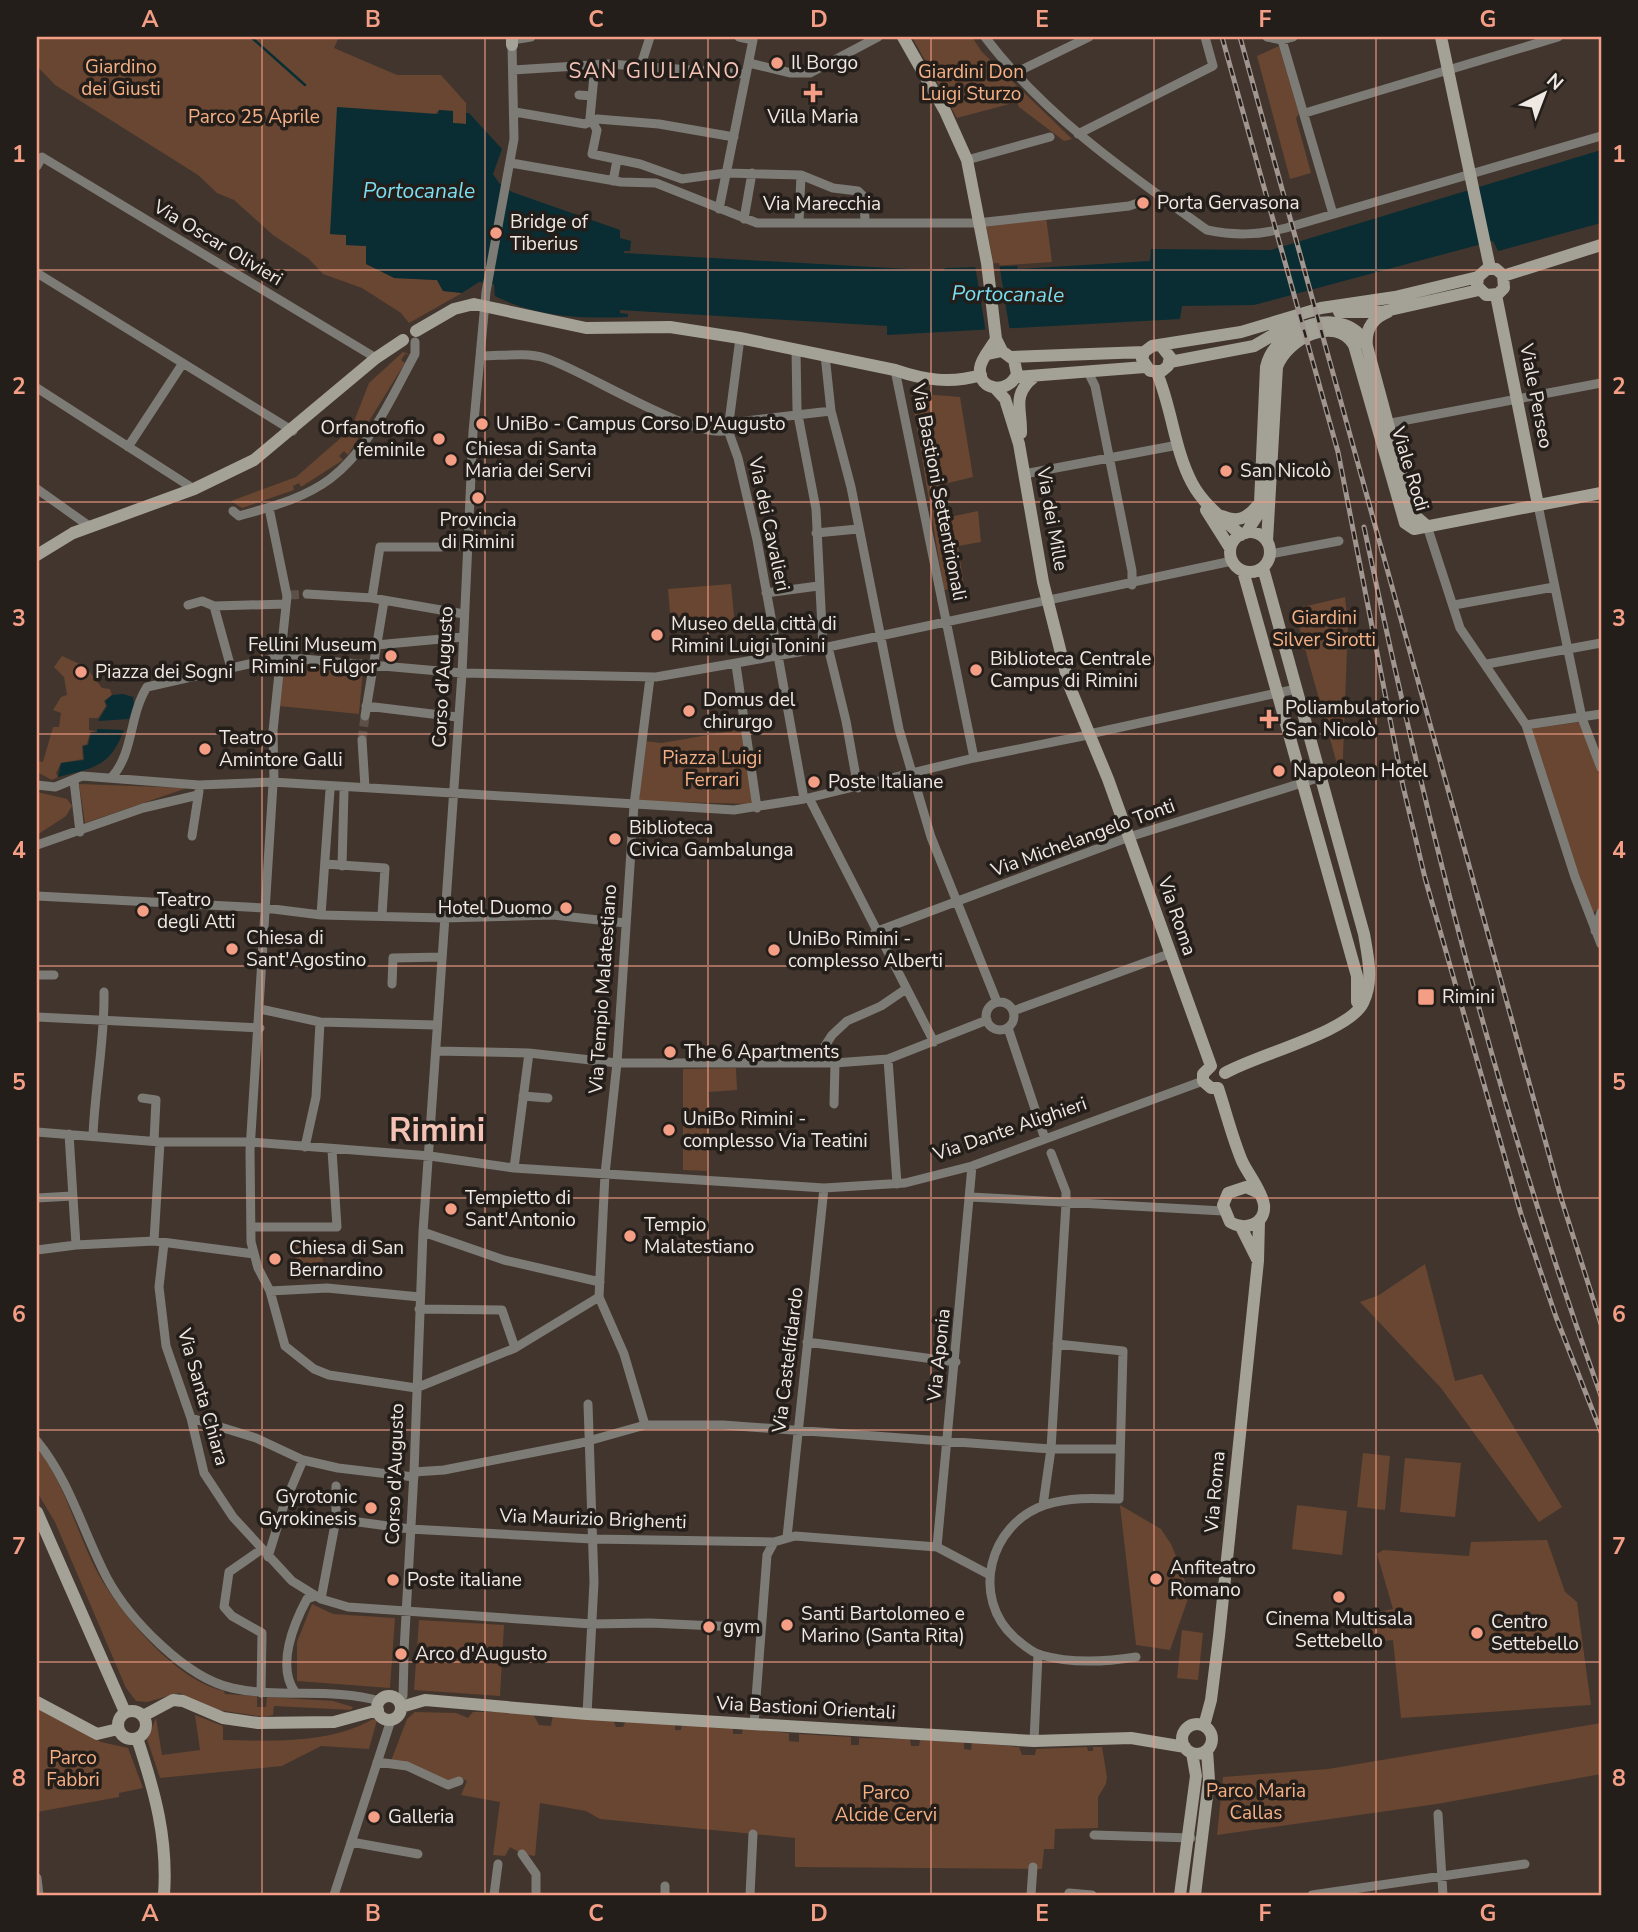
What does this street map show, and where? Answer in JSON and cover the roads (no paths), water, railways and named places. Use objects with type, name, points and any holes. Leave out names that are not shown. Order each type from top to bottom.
[{"type":"street","points":[[512,41],[531,37]]},
{"type":"street","points":[[641,65],[650,37]]},
{"type":"street","points":[[719,209],[753,40],[739,37]]},
{"type":"street","points":[[749,63],[805,73],[878,37]]},
{"type":"street","points":[[903,37],[945,111],[967,160],[977,223],[987,263],[996,339],[1017,366],[1014,380]]},
{"type":"street","points":[[985,37],[1013,74],[1078,134],[1207,230],[1245,235],[1286,228],[1472,181],[1601,136]]},
{"type":"street","points":[[1013,74],[1089,37]]},
{"type":"street","points":[[1078,134],[1213,66],[1205,37]]},
{"type":"street","points":[[1267,37],[1282,40],[1293,37]]},
{"type":"street","points":[[1441,37],[1490,268],[1503,276],[1601,245]]},
{"type":"street","points":[[1305,113],[1558,37]]},
{"type":"street","points":[[1282,40],[1334,215]]},
{"type":"street","name":"Corso d'Augusto","points":[[402,1702],[423,1232],[462,673],[465,546],[487,284],[511,163],[515,112],[512,41]]},
{"type":"street","points":[[595,65],[592,123],[597,130],[593,155],[682,179],[726,173],[801,175],[833,188],[858,191],[864,197],[865,221]]},
{"type":"street","points":[[513,70],[641,65],[746,74]]},
{"type":"street","points":[[579,95],[592,96]]},
{"type":"street","points":[[515,112],[592,123],[597,119],[659,124],[734,137]]},
{"type":"street","points":[[967,160],[1050,137]]},
{"type":"street","name":"Via Oscar Olivieri","points":[[37,166],[42,157],[376,358]]},
{"type":"street","points":[[613,181],[617,160]]},
{"type":"street","name":"Via Marecchia","points":[[511,163],[613,181],[665,186],[757,223],[977,223],[1129,206],[1154,192]]},
{"type":"street","points":[[744,219],[752,173]]},
{"type":"street","points":[[665,186],[667,175]]},
{"type":"street","points":[[799,221],[801,175]]},
{"type":"street","points":[[1367,346],[1366,336],[1371,324],[1393,310],[1478,284],[1490,268]]},
{"type":"street","points":[[37,273],[293,431]]},
{"type":"street","points":[[1478,284],[1486,295],[1496,295],[1504,288],[1503,276]]},
{"type":"street","points":[[988,354],[1144,352],[1152,346],[1162,347],[1241,332],[1395,296],[1478,284]]},
{"type":"street","name":"Viale Perseo","points":[[1496,295],[1538,505]]},
{"type":"street","points":[[37,555],[89,526],[194,489],[254,460],[293,431],[376,358],[463,305],[485,306]]},
{"type":"street","name":"Via Bastioni Settentrionali","points":[[485,306],[586,328],[670,327],[740,338],[830,359],[895,370],[918,378],[961,381],[981,375]]},
{"type":"street","points":[[1157,373],[1165,369],[1170,362],[1245,348],[1262,342],[1292,323],[1322,311],[1393,310]]},
{"type":"street","points":[[112,777],[125,763],[132,724],[147,687],[280,657],[462,673],[650,678],[778,657],[1132,584],[1231,554],[1257,516],[1260,503],[1267,364],[1274,349],[1288,335],[1325,322],[1340,321],[1353,326],[1367,346]]},
{"type":"street","name":"Viale Rodi","points":[[1269,547],[1280,359],[1290,345],[1302,338],[1334,330],[1350,339],[1405,523],[1414,529],[1427,526]]},
{"type":"street","points":[[233,511],[239,516],[298,497],[329,480],[352,460],[415,354],[411,338]]},
{"type":"street","name":"Via dei Cavalieri","points":[[740,338],[729,430],[744,481],[807,799],[934,1042]]},
{"type":"street","points":[[996,339],[981,363],[981,375],[985,382],[995,388],[1014,380],[1034,377],[1145,367],[1157,373],[1184,466],[1207,512],[1243,571],[1304,782],[1359,988],[1358,1000],[1345,1021]]},
{"type":"street","name":"Viale Rodi","points":[[1367,346],[1412,513],[1427,526]]},
{"type":"street","points":[[1162,347],[1168,352],[1170,362]]},
{"type":"street","points":[[1245,348],[1254,350],[1267,364]]},
{"type":"street","points":[[796,349],[797,414],[816,509],[818,586],[826,647],[846,721],[858,788]]},
{"type":"street","points":[[1144,352],[1145,367]]},
{"type":"street","points":[[481,356],[528,355],[547,359],[634,404],[706,429],[729,430],[737,422],[831,411]]},
{"type":"street","points":[[830,359],[831,411],[851,487],[879,636],[911,774],[957,904],[997,1002]]},
{"type":"street","points":[[128,447],[183,363]]},
{"type":"street","name":"Via Bastioni Settentrionali","points":[[895,370],[974,758]]},
{"type":"street","points":[[1088,372],[1109,457],[1132,571],[1132,584]]},
{"type":"street","name":"Via dei Mille","points":[[1019,444],[1022,430],[1018,399],[1023,387],[1034,377]]},
{"type":"street","name":"Via dei Mille","points":[[1014,380],[1019,444],[1048,601]]},
{"type":"street","points":[[1386,424],[1601,383]]},
{"type":"street","points":[[37,388],[194,489]]},
{"type":"street","name":"Via dei Mille","points":[[995,388],[1004,399],[1019,444]]},
{"type":"street","points":[[1024,474],[1178,445]]},
{"type":"street","points":[[37,489],[89,526]]},
{"type":"street","points":[[1601,493],[1427,526],[1461,628],[1526,725],[1595,933],[1601,944]]},
{"type":"street","points":[[1201,496],[1217,514],[1243,534],[1256,533],[1269,547]]},
{"type":"street","points":[[1217,514],[1231,520],[1241,520],[1260,503]]},
{"type":"street","points":[[1538,505],[1582,718],[1601,768]]},
{"type":"street","points":[[269,508],[287,601],[274,727],[252,1142],[251,1227],[254,1254],[270,1291],[285,1346],[314,1369],[329,1375],[364,1378],[416,1388],[514,1348],[599,1297],[624,1354],[645,1424]]},
{"type":"street","points":[[816,533],[858,529]]},
{"type":"street","points":[[1269,547],[1339,541]]},
{"type":"street","points":[[372,598],[380,547],[440,547]]},
{"type":"street","points":[[1225,1073],[1246,1061],[1345,1021],[1363,1005],[1369,983],[1368,959],[1264,568],[1269,547]]},
{"type":"street","points":[[1243,571],[1254,573],[1264,568]]},
{"type":"street","points":[[766,593],[818,586]]},
{"type":"street","points":[[1454,605],[1553,587]]},
{"type":"street","points":[[307,594],[372,598],[464,614]]},
{"type":"street","points":[[188,605],[202,601],[214,607],[287,601]]},
{"type":"street","points":[[384,601],[366,711],[457,717]]},
{"type":"street","name":"Via Roma","points":[[1048,601],[1065,667],[1091,734],[1105,760],[1108,779],[1211,1066]]},
{"type":"street","points":[[214,607],[231,668]]},
{"type":"street","points":[[376,645],[463,637]]},
{"type":"street","points":[[1487,664],[1601,643]]},
{"type":"street","points":[[736,665],[757,808]]},
{"type":"street","points":[[634,806],[650,678]]},
{"type":"street","points":[[37,845],[199,790],[273,782],[634,806],[733,810],[757,808],[858,788],[974,758],[1296,689]]},
{"type":"street","points":[[1526,725],[1601,714]]},
{"type":"street","points":[[362,741],[365,787]]},
{"type":"street","points":[[37,785],[55,787],[82,776],[112,777],[199,790]]},
{"type":"street","name":"Via Michelangelo Tonti","points":[[875,932],[957,904],[1129,837],[1321,777]]},
{"type":"street","points":[[74,781],[80,832]]},
{"type":"street","points":[[192,836],[199,790]]},
{"type":"street","points":[[321,915],[330,790]]},
{"type":"street","points":[[342,866],[344,791]]},
{"type":"street","name":"Via Tempio Malatestiano","points":[[599,1297],[605,1174],[617,1063],[634,806]]},
{"type":"street","points":[[325,864],[385,868],[382,915]]},
{"type":"street","points":[[37,896],[265,908],[321,915],[444,918],[553,915],[626,923]]},
{"type":"street","points":[[1595,933],[1601,912]]},
{"type":"street","points":[[1013,1011],[1169,954]]},
{"type":"street","points":[[392,984],[393,958],[442,957]]},
{"type":"street","points":[[37,975],[54,975]]},
{"type":"street","points":[[814,1063],[832,1035],[847,1021],[881,1006],[905,989]]},
{"type":"street","points":[[93,1135],[96,1077],[105,1020],[104,992]]},
{"type":"street","points":[[997,1002],[1008,1004],[1013,1011],[1013,1022],[1007,1028],[998,1030],[987,1020],[989,1007],[997,1002]]},
{"type":"street","points":[[260,1009],[320,1022],[436,1025]]},
{"type":"street","points":[[37,1017],[260,1028]]},
{"type":"street","points":[[436,1051],[529,1053],[617,1063],[835,1063],[888,1059],[987,1020]]},
{"type":"street","points":[[306,1147],[316,1097],[320,1022]]},
{"type":"street","points":[[1007,1028],[1045,1139]]},
{"type":"street","points":[[514,1168],[529,1053]]},
{"type":"street","points":[[888,1059],[897,1184]]},
{"type":"street","points":[[834,1104],[835,1063]]},
{"type":"street","points":[[1211,1066],[1221,1068],[1225,1073],[1225,1080],[1218,1088],[1208,1086],[1203,1081],[1203,1074],[1211,1066]]},
{"type":"street","name":"Via Dante Alighieri","points":[[37,1132],[157,1141],[252,1142],[430,1156],[514,1168],[824,1188],[897,1184],[972,1166],[1203,1081]]},
{"type":"street","points":[[1218,1088],[1241,1158],[1264,1203],[1259,1221],[1241,1227]]},
{"type":"street","points":[[523,1096],[548,1098]]},
{"type":"street","name":"Via Santa Chiara","points":[[142,1098],[156,1100],[159,1287],[166,1346],[191,1418],[204,1473],[233,1517],[265,1553],[292,1581],[318,1597]]},
{"type":"street","points":[[69,1134],[76,1245]]},
{"type":"street","points":[[251,1227],[337,1227],[332,1150]]},
{"type":"street","points":[[1043,1505],[1051,1449],[1066,1204],[1066,1192],[1051,1153]]},
{"type":"street","points":[[1241,1158],[1240,1177],[1225,1199],[1223,1211],[1230,1222],[1241,1227],[1258,1261]]},
{"type":"street","name":"Via Aponia","points":[[937,1547],[972,1166]]},
{"type":"street","points":[[1233,1189],[1246,1186],[1257,1192]]},
{"type":"street","name":"Via Castelfidardo","points":[[754,1724],[767,1555],[781,1539],[797,1433],[824,1188]]},
{"type":"street","points":[[37,1198],[72,1196]]},
{"type":"street","points":[[971,1197],[1223,1211]]},
{"type":"street","name":"Via Roma","points":[[1204,1726],[1211,1700],[1219,1636],[1258,1261],[1259,1221]]},
{"type":"street","points":[[423,1232],[434,1240],[504,1260],[600,1282]]},
{"type":"street","points":[[37,1250],[76,1245],[159,1242],[254,1254]]},
{"type":"street","points":[[270,1291],[327,1288],[420,1297]]},
{"type":"street","points":[[419,1309],[502,1310],[514,1348]]},
{"type":"street","points":[[807,1342],[956,1362]]},
{"type":"street","points":[[1057,1344],[1123,1351],[1119,1499],[1082,1497],[1043,1505],[1004,1534],[988,1574],[991,1597],[1003,1626],[1038,1655],[1105,1662],[1136,1657]]},
{"type":"street","points":[[587,1714],[592,1624],[588,1404]]},
{"type":"street","points":[[191,1418],[256,1438],[303,1460],[338,1470],[414,1475],[590,1441],[645,1424],[723,1425],[797,1433],[1051,1449],[1120,1449]]},
{"type":"street","points":[[37,1441],[76,1507],[108,1580],[136,1616],[182,1663],[209,1681],[261,1693],[360,1695],[379,1706],[383,1718],[391,1720]]},
{"type":"street","points":[[261,1693],[262,1633],[232,1616],[224,1607],[229,1572],[265,1553],[303,1460]]},
{"type":"street","points":[[318,1597],[336,1519],[336,1486]]},
{"type":"street","points":[[37,1512],[125,1712]]},
{"type":"street","name":"Via Maurizio Brighenti","points":[[336,1519],[410,1529],[592,1539],[781,1539],[937,1547]]},
{"type":"street","points":[[937,1547],[988,1574]]},
{"type":"street","points":[[295,1692],[289,1679],[289,1644],[307,1599],[318,1597],[348,1607],[407,1612],[592,1624],[650,1623],[761,1628]]},
{"type":"street","points":[[1034,1741],[1038,1655]]},
{"type":"street","points":[[143,1716],[173,1700],[183,1701],[223,1718],[258,1723],[334,1723],[379,1706],[384,1697],[394,1697],[402,1702],[398,1715],[391,1720],[334,1895]]},
{"type":"street","name":"Via Bastioni Orientali","points":[[402,1702],[425,1700],[587,1714],[1034,1741],[1131,1738],[1189,1750]]},
{"type":"street","points":[[37,1702],[97,1734],[118,1729]]},
{"type":"street","points":[[135,1711],[143,1716],[146,1728],[136,1738],[127,1738],[118,1729],[118,1721],[125,1712],[135,1711]]},
{"type":"street","points":[[1181,1895],[1191,1838],[1196,1776],[1189,1750],[1182,1737],[1185,1730],[1192,1725],[1204,1726],[1211,1737],[1207,1750],[1209,1780],[1195,1895]]},
{"type":"street","points":[[136,1738],[161,1819],[166,1864],[164,1895]]},
{"type":"street","points":[[1189,1750],[1207,1750]]},
{"type":"street","points":[[377,1762],[407,1766],[448,1785],[459,1781]]},
{"type":"street","points":[[1438,1814],[1443,1895]]},
{"type":"street","points":[[750,1895],[752,1834]]},
{"type":"street","points":[[1094,1835],[1191,1838]]},
{"type":"street","points":[[351,1842],[418,1854]]},
{"type":"street","points":[[522,1854],[536,1874],[536,1895]]},
{"type":"street","points":[[494,1895],[498,1864]]},
{"type":"street","points":[[1312,1895],[1525,1864]]},
{"type":"street","points":[[1031,1895],[1032,1867]]},
{"type":"street","points":[[37,1880],[39,1895]]},
{"type":"street","points":[[1069,1893],[1092,1895]]},
{"type":"water","name":"Portocanale","points":[[337,107],[438,114],[439,110],[453,111],[453,123],[466,124],[466,113],[469,113],[502,149],[493,174],[499,183],[512,192],[620,230],[620,238],[631,241],[630,251],[624,253],[943,271],[945,268],[1017,266],[1018,269],[1150,261],[1151,249],[1271,250],[1601,150],[1601,223],[1498,251],[1493,241],[1254,305],[1182,306],[1180,319],[887,335],[887,326],[620,310],[620,313],[628,314],[628,317],[577,317],[543,312],[511,303],[495,296],[494,284],[479,282],[462,293],[443,291],[437,280],[394,278],[366,264],[366,246],[346,245],[346,235],[330,234]]},
{"type":"water","points":[[112,695],[133,697],[134,705],[129,719],[98,721],[107,706],[105,701]]},
{"type":"water","points":[[97,729],[124,730],[113,752],[99,764],[58,777],[61,763],[84,760],[83,746],[88,745],[91,733],[97,732]]},
{"type":"waterway","points":[[251,37],[305,85]]},
{"type":"tunnel","points":[[440,547],[461,546]]},
{"type":"tunnel","points":[[290,595],[307,594]]},
{"type":"tunnel","points":[[362,740],[365,716]]},
{"type":"railway","points":[[1222,37],[1338,452],[1403,786],[1425,878],[1521,1214],[1556,1317],[1601,1432]]},
{"type":"railway","points":[[1240,37],[1561,1198],[1601,1324]]},
{"type":"railway","points":[[1364,527],[1413,747],[1468,965],[1530,1182],[1601,1396]]},
{"type":"place","name":"Il Borgo","points":[[777,63]]},
{"type":"place","name":"Villa Maria","points":[[813,93]]},
{"type":"place","name":"Porta Gervasona","points":[[1143,203]]},
{"type":"place","name":"Bridge of Tiberius","points":[[496,233]]},
{"type":"place","name":"UniBo - Campus Corso D'Augusto","points":[[482,424]]},
{"type":"place","name":"Orfanotrofio feminile","points":[[439,439]]},
{"type":"place","name":"Chiesa di Santa Maria dei Servi","points":[[451,460]]},
{"type":"place","name":"San Nicolò","points":[[1226,471]]},
{"type":"place","name":"Provincia di Rimini","points":[[478,498]]},
{"type":"place","name":"Museo della città di Rimini Luigi Tonini","points":[[657,635]]},
{"type":"place","name":"Fellini Museum Rimini - Fulgor","points":[[391,656]]},
{"type":"place","name":"Biblioteca Centrale Campus di Rimini","points":[[976,670]]},
{"type":"place","name":"Piazza dei Sogni","points":[[81,672]]},
{"type":"place","name":"Domus del chirurgo","points":[[689,711]]},
{"type":"place","name":"Poliambulatorio San Nicolò","points":[[1269,719]]},
{"type":"place","name":"Teatro Amintore Galli","points":[[205,749]]},
{"type":"place","name":"Napoleon Hotel","points":[[1279,771]]},
{"type":"place","name":"Poste Italiane","points":[[814,782]]},
{"type":"place","name":"Biblioteca Civica Gambalunga","points":[[615,839]]},
{"type":"place","name":"Hotel Duomo","points":[[566,908]]},
{"type":"place","name":"Teatro degli Atti","points":[[143,911]]},
{"type":"place","name":"Chiesa di Sant'Agostino","points":[[232,949]]},
{"type":"place","name":"UniBo Rimini - complesso Alberti","points":[[774,950]]},
{"type":"place","name":"Rimini","points":[[1426,997]]},
{"type":"place","name":"The 6 Apartments","points":[[670,1052]]},
{"type":"place","name":"UniBo Rimini - complesso Via Teatini","points":[[669,1130]]},
{"type":"place","name":"Tempietto di Sant'Antonio","points":[[451,1209]]},
{"type":"place","name":"Tempio Malatestiano","points":[[630,1236]]},
{"type":"place","name":"Chiesa di San Bernardino","points":[[275,1259]]},
{"type":"place","name":"Gyrotonic Gyrokinesis","points":[[371,1508]]},
{"type":"place","name":"Anfiteatro Romano","points":[[1156,1579]]},
{"type":"place","name":"Poste italiane","points":[[393,1580]]},
{"type":"place","name":"Cinema Multisala Settebello","points":[[1339,1597]]},
{"type":"place","name":"Santi Bartolomeo e Marino (Santa Rita)","points":[[787,1625]]},
{"type":"place","name":"gym","points":[[709,1627]]},
{"type":"place","name":"Centro Settebello","points":[[1477,1633]]},
{"type":"place","name":"Arco d'Augusto","points":[[401,1654]]},
{"type":"place","name":"Galleria","points":[[374,1817]]},
{"type":"district","name":"SAN GIULIANO","points":[[655,71]]},
{"type":"district","name":"Rimini","points":[[437,1130]]},
{"type":"park label","name":"Giardino dei Giusti","points":[[121,78]]},
{"type":"park label","name":"Giardini Don Luigi Sturzo","points":[[971,83]]},
{"type":"park label","name":"Parco 25 Aprile","points":[[254,117]]},
{"type":"park label","name":"Giardini Silver Sirotti","points":[[1324,629]]},
{"type":"park label","name":"Piazza Luigi Ferrari","points":[[712,769]]},
{"type":"park label","name":"Parco Fabbri","points":[[73,1769]]},
{"type":"park label","name":"Parco Maria Callas","points":[[1256,1802]]},
{"type":"park label","name":"Parco Alcide Cervi","points":[[886,1804]]}]
